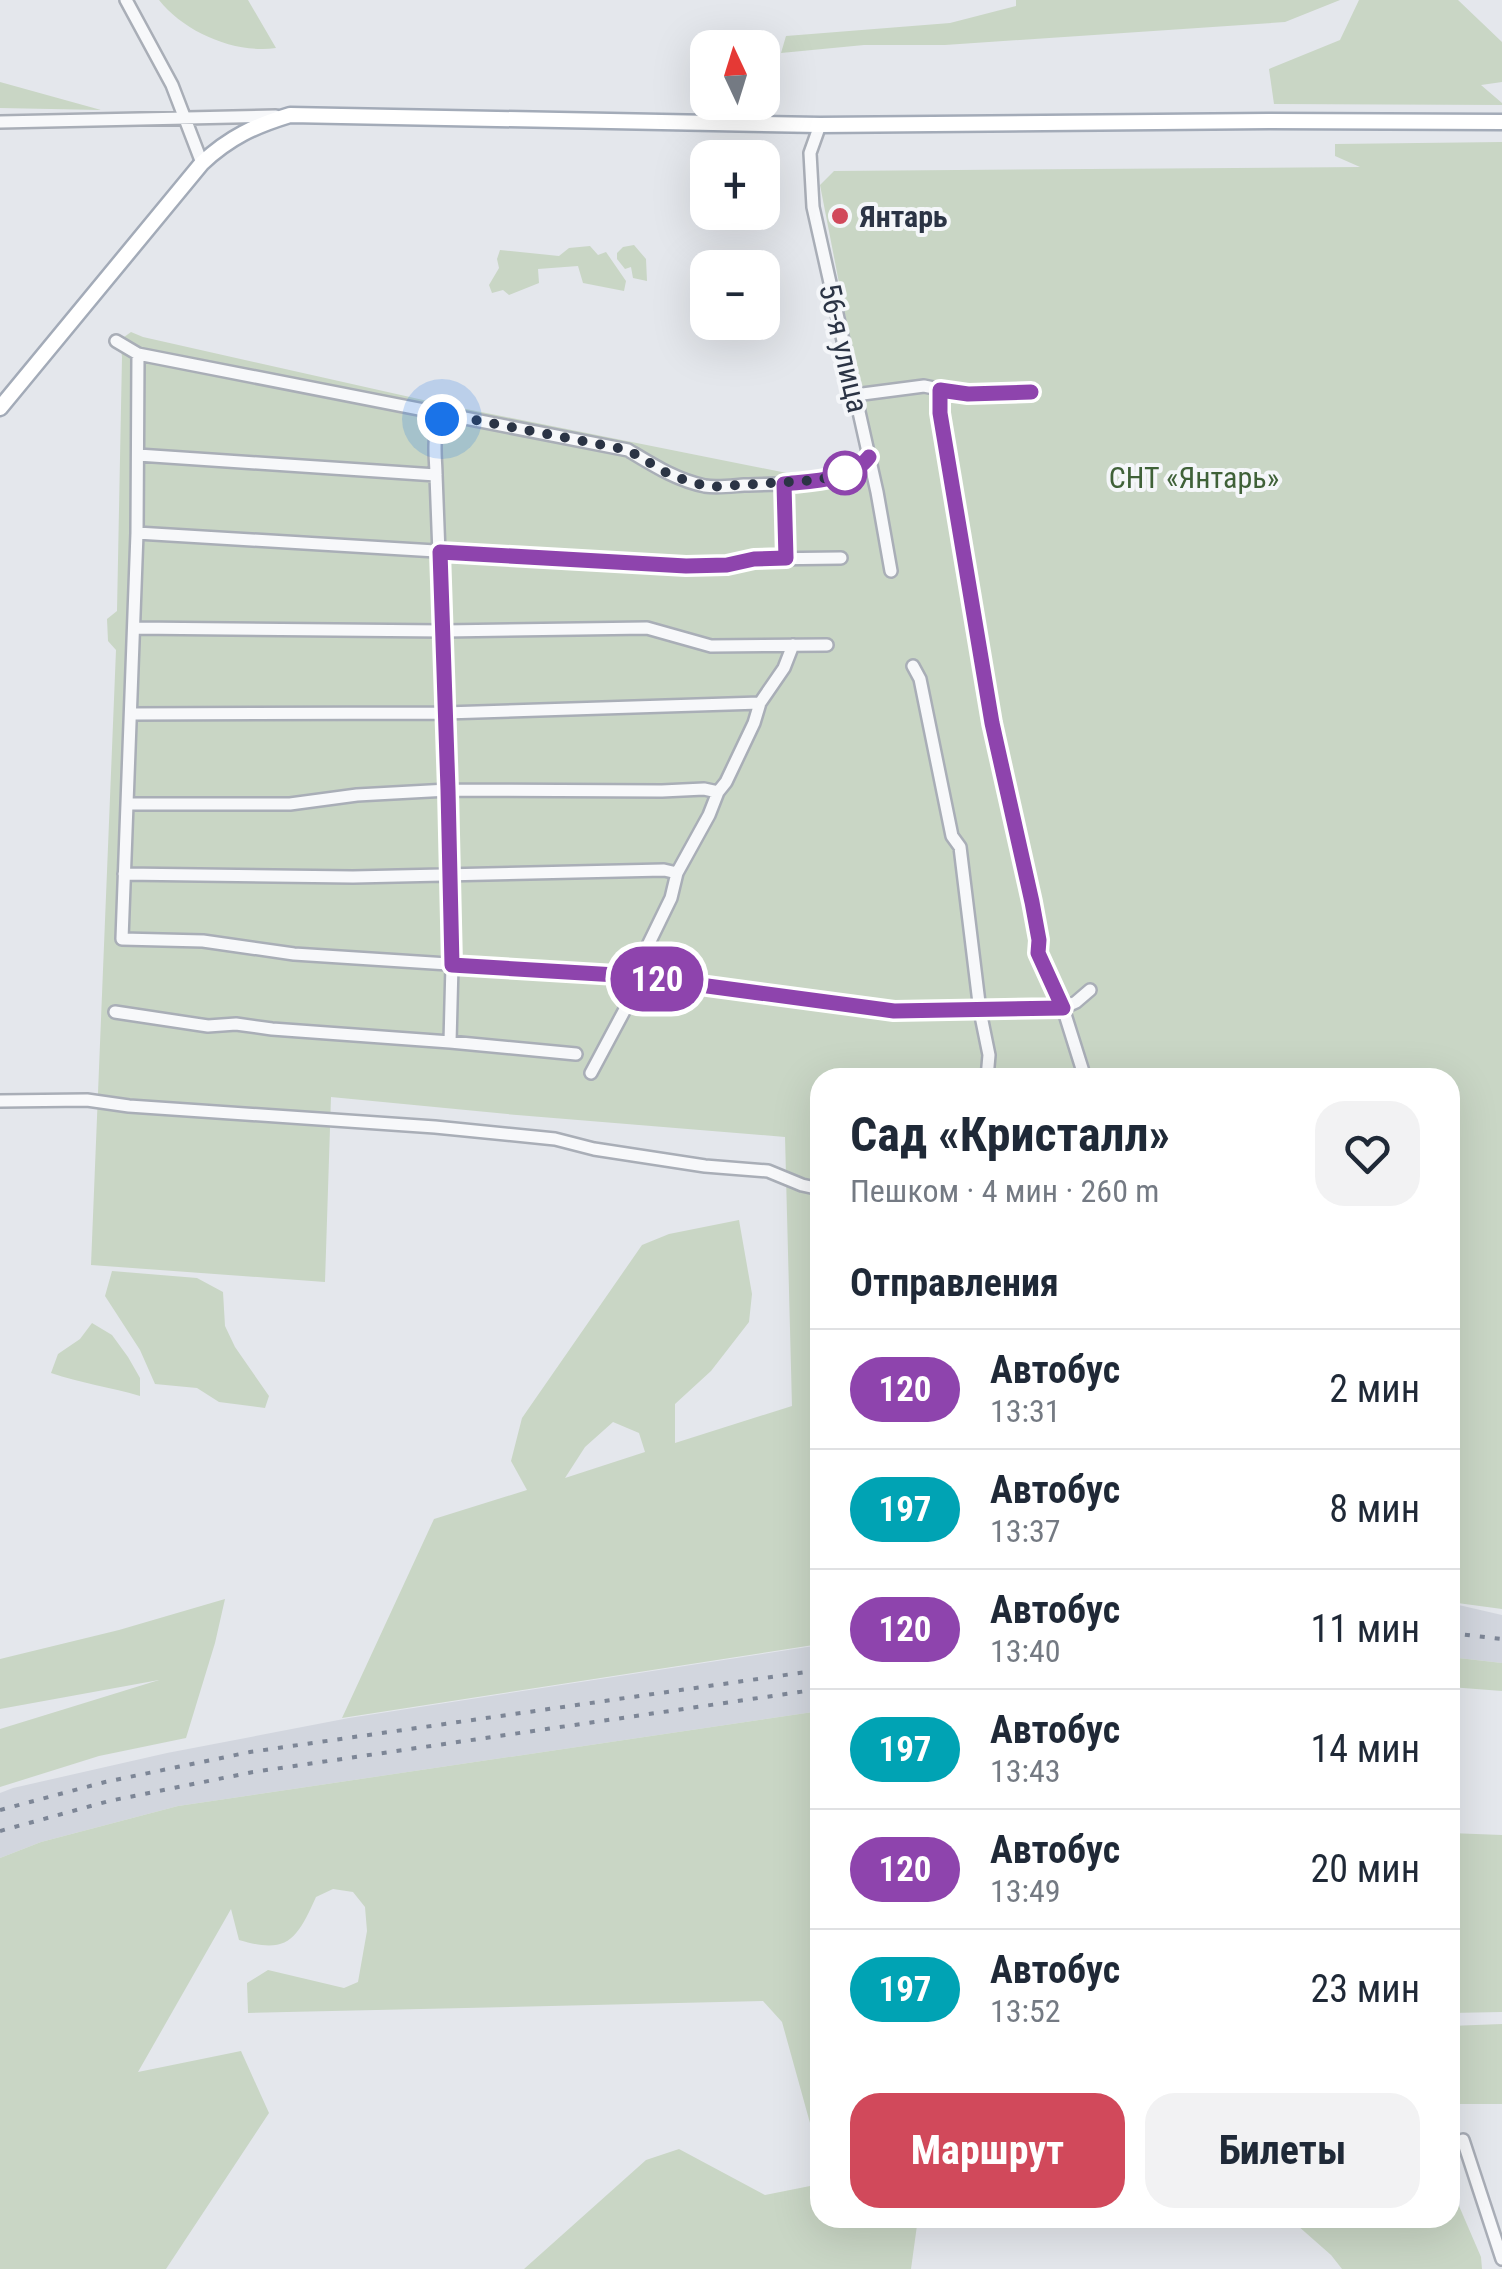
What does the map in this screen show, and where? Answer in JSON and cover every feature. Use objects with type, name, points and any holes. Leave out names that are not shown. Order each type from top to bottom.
[{"type":"main road","points":[[0,408],[202,163],[225,142],[260,124],[290,115],[820,125],[1502,122]]},
{"type":"street","points":[[126,0],[172,85],[202,163]]},
{"type":"street","points":[[0,122],[290,115]]},
{"type":"street","name":"56-я улица","points":[[820,125],[810,154],[814,208],[891,571]]},
{"type":"street","points":[[116,341],[138,354],[628,450],[672,476],[709,487],[818,480],[851,471],[869,457]]},
{"type":"street","points":[[138,354],[138,533],[122,939],[203,941],[294,954],[633,976],[894,1011],[1063,1008],[1090,990]]},
{"type":"street","points":[[855,395],[924,386],[968,394],[1031,392]]},
{"type":"street","points":[[940,390],[940,413],[1004,787],[1032,902],[1038,953],[1063,1008],[1082,1068]]},
{"type":"street","points":[[450,415],[442,419],[436,430],[450,874],[450,1042]]},
{"type":"street","points":[[138,454],[436,475]]},
{"type":"street","points":[[784,484],[786,558]]},
{"type":"street","points":[[138,533],[686,566],[727,565],[754,559],[842,558]]},
{"type":"street","points":[[134,628],[647,628],[711,646],[826,645]]},
{"type":"street","points":[[633,976],[760,703],[784,668],[793,645]]},
{"type":"street","points":[[913,666],[920,679],[952,836],[960,847],[989,1055],[987,1068]]},
{"type":"street","points":[[132,714],[446,714],[760,703]]},
{"type":"street","points":[[128,804],[290,804],[357,795],[448,790],[718,792]]},
{"type":"street","points":[[124,874],[354,877],[664,870],[678,873]]},
{"type":"street","points":[[591,1073],[638,984],[633,976]]},
{"type":"street","points":[[115,1012],[208,1026],[236,1024],[576,1054]]},
{"type":"street","points":[[0,1102],[88,1100],[555,1138],[594,1149],[704,1166],[768,1171],[810,1187]]},
{"type":"street","points":[[1462,2140],[1501,2259]]},
{"type":"shaded area","points":[[1460,1605],[1502,1615],[1502,1663],[1460,1658]]},
{"type":"shaded area","points":[[810,1647],[810,1712],[178,1806],[41,1842],[0,1858],[0,1793],[167,1753],[349,1718]]},
{"type":"green space","points":[[159,0],[248,0],[276,48],[244,48],[212,38],[182,22]]},
{"type":"green space","points":[[1016,0],[1340,0],[1285,22],[781,53],[786,36],[950,23],[1016,6]]},
{"type":"green space","points":[[1359,0],[1458,0],[1502,42],[1502,82],[1481,85],[1502,105],[1274,104],[1269,69],[1340,40]]},
{"type":"green space","points":[[0,82],[101,110],[0,108]]},
{"type":"green space","name":"СНТ «Янтарь»","points":[[1502,142],[1502,1609],[1460,1603],[1460,1068],[810,1068],[810,1646],[342,1718],[434,1519],[527,1490],[511,1461],[522,1418],[642,1245],[669,1234],[739,1220],[752,1294],[749,1322],[711,1371],[675,1404],[675,1443],[792,1406],[785,1137],[331,1097],[325,1282],[91,1265],[116,650],[108,641],[107,619],[117,611],[120,340],[131,332],[441,404],[787,473],[847,467],[876,473],[820,185],[834,171],[1360,167],[1335,156],[1335,144]],"holes":[[[613,1422],[639,1433],[645,1452],[565,1478],[585,1447]]]},
{"type":"green space","points":[[634,245],[646,259],[647,281],[633,278],[631,267],[625,269],[617,259],[623,247]]},
{"type":"green space","points":[[590,246],[598,255],[606,252],[626,281],[624,291],[583,283],[578,266],[538,269],[539,283],[509,295],[503,290],[492,293],[489,285],[499,268],[500,250],[559,256],[569,248]]},
{"type":"green space","points":[[112,1271],[197,1278],[223,1292],[225,1326],[269,1396],[265,1408],[219,1402],[197,1388],[155,1384],[140,1350],[105,1296]]},
{"type":"green space","points":[[92,1323],[112,1335],[128,1357],[140,1378],[140,1396],[51,1373],[58,1354],[80,1339]]},
{"type":"green space","points":[[225,1599],[186,1738],[99,1756],[0,1787],[0,1729],[159,1680],[0,1709],[0,1659]]},
{"type":"green space","points":[[1460,1658],[1502,1663],[1502,1691],[1460,1688]]},
{"type":"green space","points":[[810,1712],[810,2123],[782,2022],[763,2001],[248,2013],[247,1983],[268,1970],[344,1988],[358,1982],[367,1931],[365,1907],[353,1892],[333,1889],[316,1897],[303,1924],[280,1944],[269,1946],[239,1940],[231,1909],[138,2072],[241,2051],[269,2113],[166,2269],[0,2269],[0,1858],[41,1842],[178,1806]]},
{"type":"green space","points":[[1460,1833],[1502,1835],[1502,2012],[1460,2013]]},
{"type":"green space","points":[[1502,2024],[1502,2104],[1460,2104],[1460,2026]]},
{"type":"green space","points":[[679,2149],[765,2195],[810,2186],[810,2228],[917,2228],[911,2269],[524,2269],[646,2160]]},
{"type":"green space","points":[[1460,2208],[1481,2257],[1482,2269],[1342,2269],[1300,2228],[1460,2228]]},
{"type":"railway","points":[[1460,1634],[1502,1639]]},
{"type":"railway","points":[[0,1810],[105,1782],[250,1752],[810,1671]]},
{"type":"railway","points":[[0,1831],[109,1801],[253,1772],[810,1690]]},
{"type":"bus line","name":"120","points":[[869,457],[851,471],[784,484],[786,558],[686,566],[440,552],[452,965],[633,976],[894,1011],[1063,1008],[1038,953],[1032,902],[992,723],[940,413],[940,390],[968,394],[1031,392]]},
{"type":"place","name":"Янтарь","points":[[840,216]]},
{"type":"route","points":[[442,419],[450,415],[628,450],[672,476],[709,487],[784,484],[851,471],[845,473]]}]
